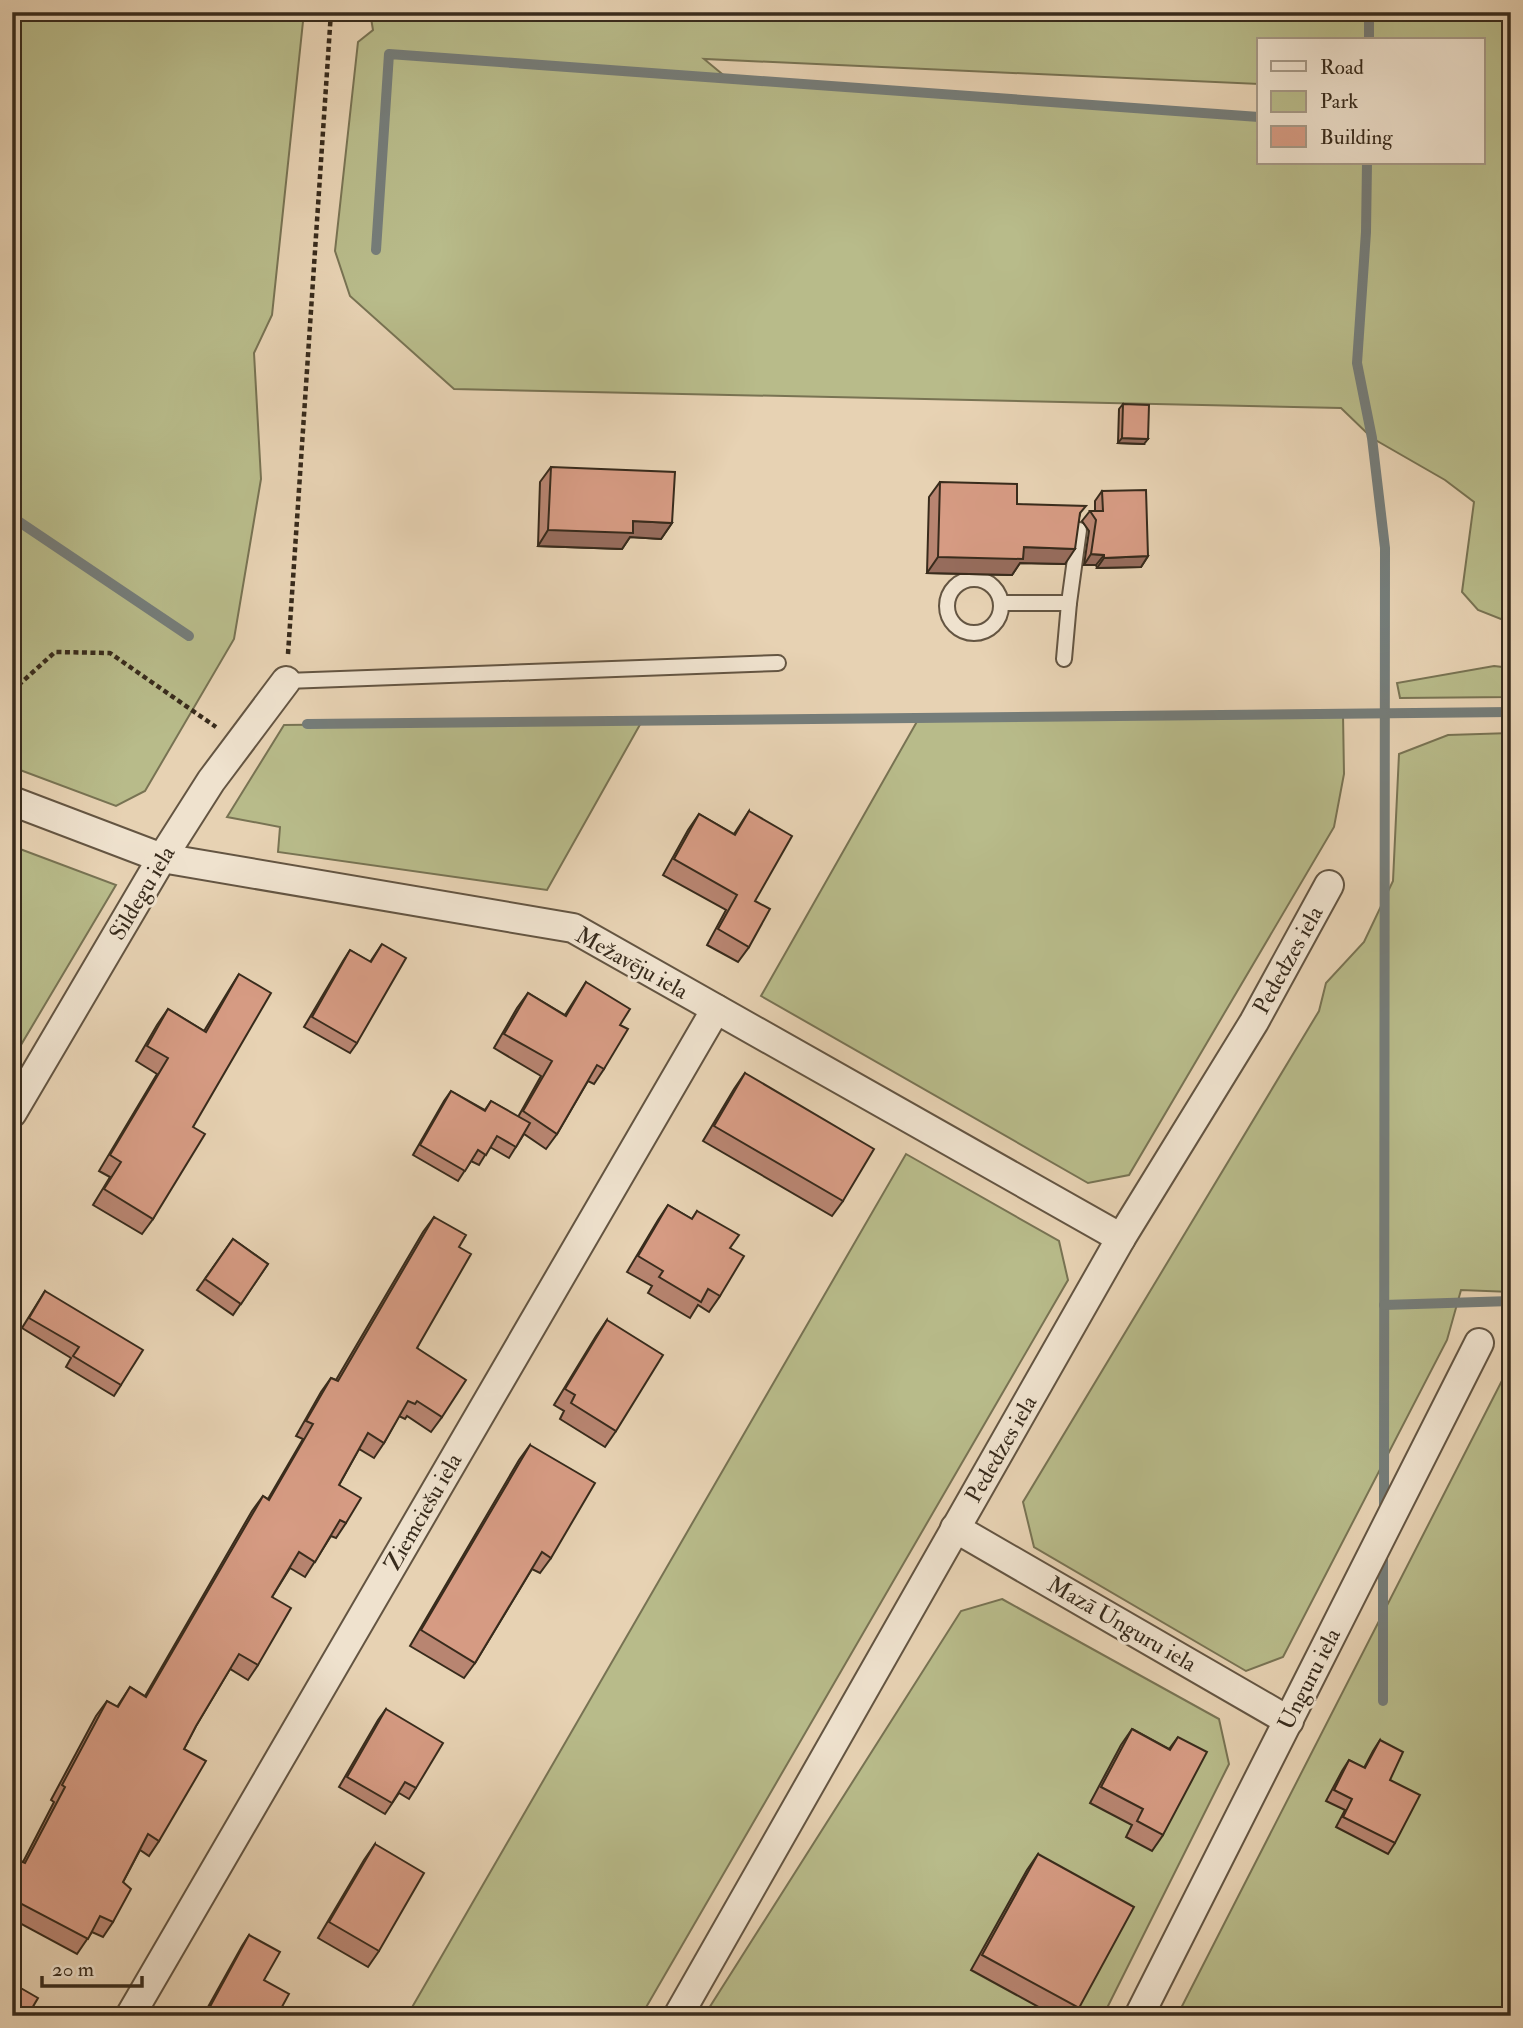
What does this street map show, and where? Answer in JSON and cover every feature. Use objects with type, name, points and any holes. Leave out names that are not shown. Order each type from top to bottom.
[{"type":"street","name":"Sildegu iela","points":[[12,1113],[162,858],[239,744],[286,681]]},
{"type":"street","name":"Mežavēju iela","points":[[12,801],[162,858],[573,928],[1121,1238]]},
{"type":"street","name":"Pededzes iela","points":[[678,2016],[1121,1238],[1254,1022],[1329,885]]},
{"type":"street","name":"Ziemciešu iela","points":[[130,2016],[716,1009]]},
{"type":"street","name":"Unguru iela","points":[[1139,2016],[1479,1343]]},
{"type":"street","name":"Mazā Unguru iela","points":[[956,1528],[1289,1721]]},
{"type":"lane","points":[[1064,659],[1079,530]]},
{"type":"lane","points":[[1002,603],[1069,603]]},
{"type":"lane","points":[[286,681],[778,663]]},
{"type":"path","points":[[286,681],[331,12]]},
{"type":"path","points":[[12,691],[55,652],[110,653],[239,744]]},
{"type":"green space","points":[[12,12],[304,12],[272,315],[254,353],[261,479],[234,639],[145,791],[116,806],[12,767]]},
{"type":"green space","points":[[370,12],[1511,12],[1511,623],[1478,610],[1462,592],[1474,502],[1445,480],[1372,438],[1341,408],[454,389],[350,296],[335,251],[358,42],[373,30]]},
{"type":"green space","points":[[1494,666],[1511,668],[1511,697],[1400,698],[1397,683]]},
{"type":"green space","points":[[1343,714],[1344,774],[1334,827],[1129,1175],[1088,1183],[761,996],[919,718]]},
{"type":"green space","points":[[642,721],[547,890],[278,852],[280,827],[227,817],[284,725]]},
{"type":"green space","points":[[1511,733],[1511,1292],[1461,1290],[1447,1340],[1283,1657],[1246,1671],[1034,1547],[1023,1502],[1319,1011],[1326,983],[1364,942],[1393,881],[1399,754],[1448,735]]},
{"type":"green space","points":[[12,846],[116,885],[12,1060]]},
{"type":"green space","points":[[906,1154],[1059,1241],[1068,1280],[641,2016],[407,2016]]},
{"type":"green space","points":[[1511,1363],[1511,2016],[1177,2016]]},
{"type":"green space","points":[[1002,1599],[1219,1719],[1229,1764],[1103,2016],[704,2016],[961,1611]]},
{"type":"building","points":[[1123,404],[1149,405],[1148,439],[1122,438]]},
{"type":"building","points":[[551,467],[675,472],[672,523],[633,521],[633,533],[548,530]]},
{"type":"building","points":[[940,482],[1017,484],[1017,504],[1086,506],[1080,513],[1075,549],[1024,547],[1023,559],[938,557]]},
{"type":"building","points":[[1146,490],[1148,556],[1104,558],[1104,555],[1091,554],[1096,520],[1090,511],[1103,511],[1102,491]]},
{"type":"building","points":[[749,811],[792,836],[755,901],[770,909],[749,947],[718,929],[737,895],[674,859],[699,814],[735,835]]},
{"type":"building","points":[[382,944],[406,958],[357,1043],[312,1017],[350,950],[371,962]]},
{"type":"building","points":[[239,974],[271,993],[193,1127],[205,1134],[153,1219],[104,1189],[121,1162],[110,1155],[168,1058],[147,1046],[168,1009],[206,1032]]},
{"type":"building","points":[[586,982],[630,1009],[620,1025],[628,1029],[604,1069],[597,1065],[557,1134],[523,1111],[552,1061],[504,1034],[528,993],[566,1016]]},
{"type":"building","points":[[745,1073],[874,1149],[843,1201],[714,1126]]},
{"type":"building","points":[[451,1091],[485,1111],[491,1101],[530,1123],[516,1147],[497,1136],[486,1155],[478,1150],[465,1171],[420,1145]]},
{"type":"building","points":[[668,1205],[692,1219],[697,1211],[739,1235],[730,1248],[744,1256],[720,1296],[708,1289],[701,1302],[659,1277],[663,1271],[638,1256]]},
{"type":"building","points":[[434,1217],[466,1235],[459,1247],[471,1254],[417,1348],[466,1380],[442,1417],[417,1401],[415,1404],[408,1401],[384,1443],[368,1433],[339,1485],[361,1498],[346,1523],[340,1520],[315,1562],[299,1552],[272,1597],[291,1608],[258,1665],[239,1654],[196,1726],[184,1749],[206,1761],[159,1841],[148,1834],[123,1882],[131,1889],[113,1922],[100,1916],[88,1939],[12,1899],[12,1871],[18,1860],[25,1863],[65,1787],[62,1785],[107,1701],[118,1707],[130,1687],[146,1697],[263,1496],[269,1500],[313,1424],[306,1421],[331,1378],[338,1381]]},
{"type":"building","points":[[233,1239],[268,1264],[241,1304],[205,1279]]},
{"type":"building","points":[[45,1291],[143,1350],[121,1385],[73,1356],[79,1347],[29,1318]]},
{"type":"building","points":[[607,1320],[663,1355],[616,1431],[571,1403],[575,1395],[565,1389]]},
{"type":"building","points":[[530,1445],[595,1483],[551,1558],[542,1552],[475,1663],[421,1630]]},
{"type":"building","points":[[386,1709],[443,1743],[416,1788],[405,1782],[392,1803],[347,1777]]},
{"type":"building","points":[[1132,1729],[1170,1750],[1178,1737],[1207,1752],[1163,1835],[1137,1821],[1143,1809],[1101,1787]]},
{"type":"building","points":[[1380,1740],[1403,1752],[1390,1780],[1420,1795],[1395,1843],[1343,1817],[1352,1799],[1334,1790],[1349,1760],[1365,1768]]},
{"type":"building","points":[[375,1844],[424,1873],[379,1951],[329,1922]]},
{"type":"building","points":[[1038,1854],[1134,1907],[1079,2008],[982,1955]]},
{"type":"building","points":[[249,1935],[280,1952],[264,1980],[289,1994],[277,2016],[208,2016],[206,2014]]},
{"type":"building","points":[[12,1983],[38,1998],[31,2010],[40,2016],[12,2016]]},
{"type":"waterway","points":[[1369,12],[1369,38]]},
{"type":"waterway","points":[[376,250],[389,54],[1257,117]]},
{"type":"waterway","points":[[1367,164],[1366,232],[1357,363],[1372,438],[1385,548],[1384,1514]]},
{"type":"waterway","points":[[12,517],[189,636]]},
{"type":"waterway","points":[[307,724],[1511,712]]},
{"type":"waterway","points":[[1384,1305],[1511,1301]]},
{"type":"waterway","points":[[1383,1550],[1383,1701]]}]
